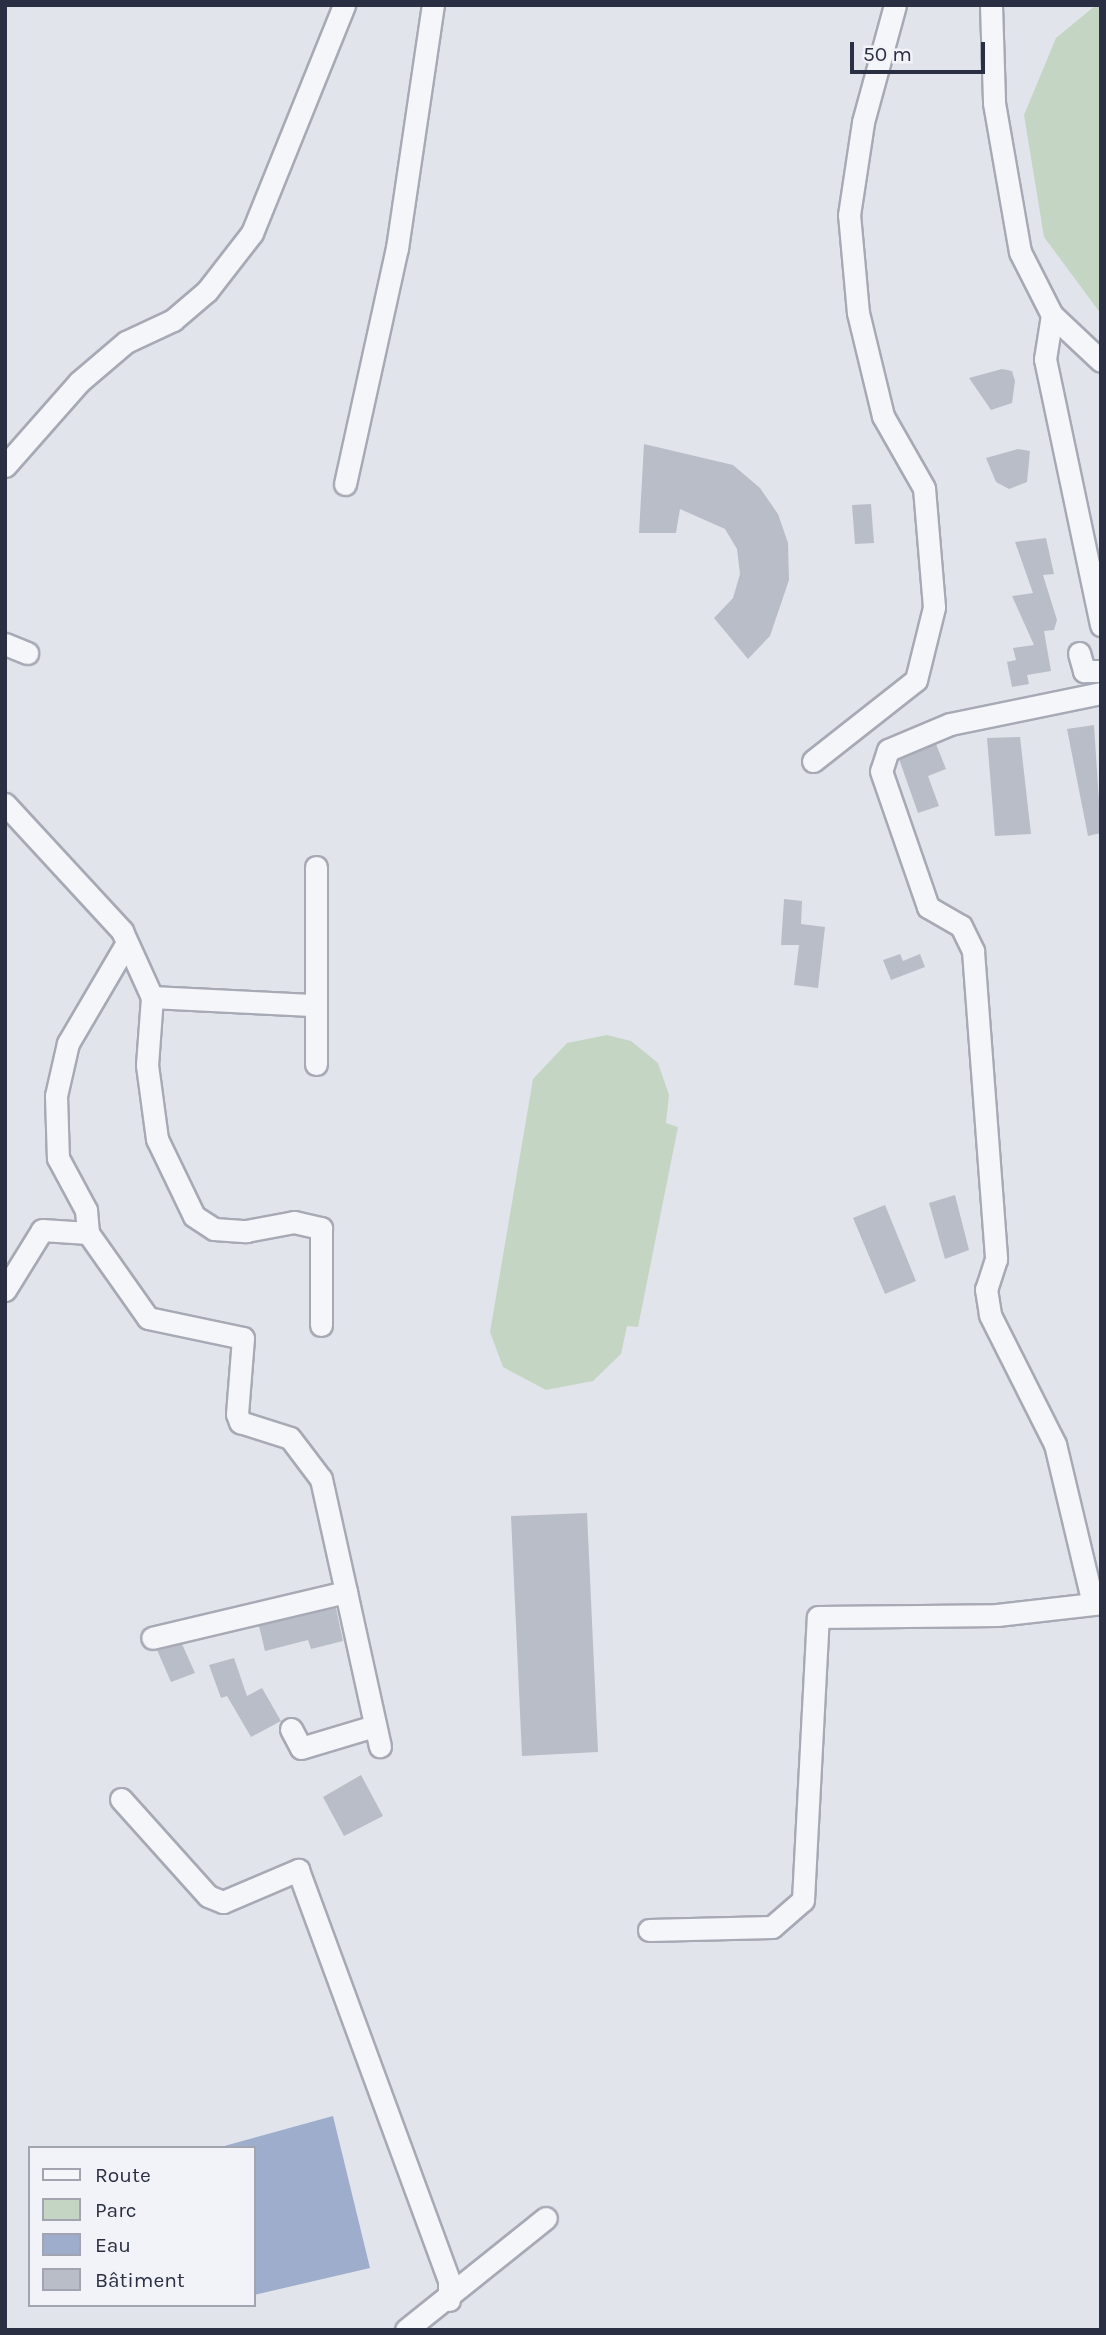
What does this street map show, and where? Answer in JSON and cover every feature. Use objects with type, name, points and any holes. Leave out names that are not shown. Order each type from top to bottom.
[{"type":"street","points":[[5,467],[79,382],[126,342],[173,320],[207,291],[253,233],[344,5]]},
{"type":"street","points":[[345,484],[397,248],[433,5]]},
{"type":"street","points":[[813,761],[916,680],[934,607],[924,488],[883,416],[870,369],[849,215],[863,122],[894,5]]},
{"type":"street","points":[[991,5],[994,103],[1020,252],[1052,315],[1101,361]]},
{"type":"street","points":[[1052,315],[1045,359],[1101,625]]},
{"type":"street","points":[[5,645],[27,653]]},
{"type":"street","points":[[1079,653],[1084,671],[1101,671]]},
{"type":"street","points":[[649,1930],[772,1927],[803,1900],[818,1617],[997,1615],[1097,1603],[1055,1444],[1028,1380],[1004,1350],[986,1289],[996,1259],[973,951],[961,926],[928,907],[881,771],[888,750],[950,724],[1101,693]]},
{"type":"street","points":[[5,804],[122,931],[125,946],[152,997],[149,1104],[166,1165],[194,1216],[214,1229],[246,1231],[295,1222],[321,1228],[321,1325]]},
{"type":"street","points":[[316,867],[311,1005],[316,1064]]},
{"type":"street","points":[[125,946],[68,1043],[56,1096],[58,1158],[86,1210],[88,1234],[114,1279],[148,1318],[243,1338],[237,1414],[240,1422],[290,1438],[321,1479],[375,1736],[301,1748],[291,1729]]},
{"type":"street","points":[[152,997],[311,1005]]},
{"type":"street","points":[[5,1290],[42,1230],[88,1234]]},
{"type":"street","points":[[152,1638],[346,1592]]},
{"type":"street","points":[[121,1799],[208,1896],[223,1902],[298,1870],[449,2290]]},
{"type":"street","points":[[406,2330],[449,2290],[546,2218]]},
{"type":"green space","points":[[1096,5],[1101,5],[1101,314],[1044,237],[1024,115],[1056,38]]},
{"type":"green space","points":[[607,1035],[631,1041],[658,1063],[669,1095],[666,1123],[678,1127],[638,1327],[627,1326],[621,1354],[593,1381],[546,1390],[503,1367],[490,1332],[533,1079],[567,1043]]},
{"type":"water","points":[[333,2116],[370,2268],[256,2295],[256,2146],[224,2146]]},
{"type":"building","points":[[1002,369],[1012,371],[1015,381],[1012,403],[991,410],[969,378]]},
{"type":"building","points":[[644,444],[733,465],[760,488],[778,514],[788,543],[789,580],[770,636],[748,659],[714,618],[733,598],[740,574],[737,549],[725,529],[680,509],[676,533],[639,533]]},
{"type":"building","points":[[1018,449],[1030,451],[1027,482],[1009,489],[996,482],[986,458]]},
{"type":"building","points":[[871,504],[874,543],[855,544],[852,505]]},
{"type":"building","points":[[1046,538],[1054,574],[1043,575],[1057,620],[1054,630],[1044,631],[1051,671],[1027,675],[1029,684],[1012,687],[1007,662],[1016,660],[1013,648],[1034,645],[1012,596],[1033,593],[1015,542]]},
{"type":"building","points":[[1094,725],[1101,833],[1088,836],[1067,729]]},
{"type":"building","points":[[1020,737],[1031,834],[995,836],[987,738]]},
{"type":"building","points":[[936,744],[946,769],[928,776],[939,806],[918,813],[899,759]]},
{"type":"building","points":[[784,899],[802,901],[801,924],[825,927],[818,988],[794,985],[799,945],[781,945]]},
{"type":"building","points":[[900,954],[903,961],[920,954],[925,967],[891,980],[883,960]]},
{"type":"building","points":[[955,1195],[969,1250],[945,1259],[929,1203]]},
{"type":"building","points":[[885,1205],[916,1281],[885,1294],[853,1218]]},
{"type":"building","points":[[587,1513],[598,1752],[522,1756],[511,1516]]},
{"type":"building","points":[[336,1608],[343,1641],[311,1649],[308,1640],[265,1651],[259,1626]]},
{"type":"building","points":[[182,1644],[195,1673],[171,1682],[157,1650]]},
{"type":"building","points":[[234,1658],[247,1696],[262,1688],[281,1721],[251,1737],[227,1696],[221,1698],[209,1665]]},
{"type":"building","points":[[361,1775],[383,1816],[344,1836],[323,1797]]}]
